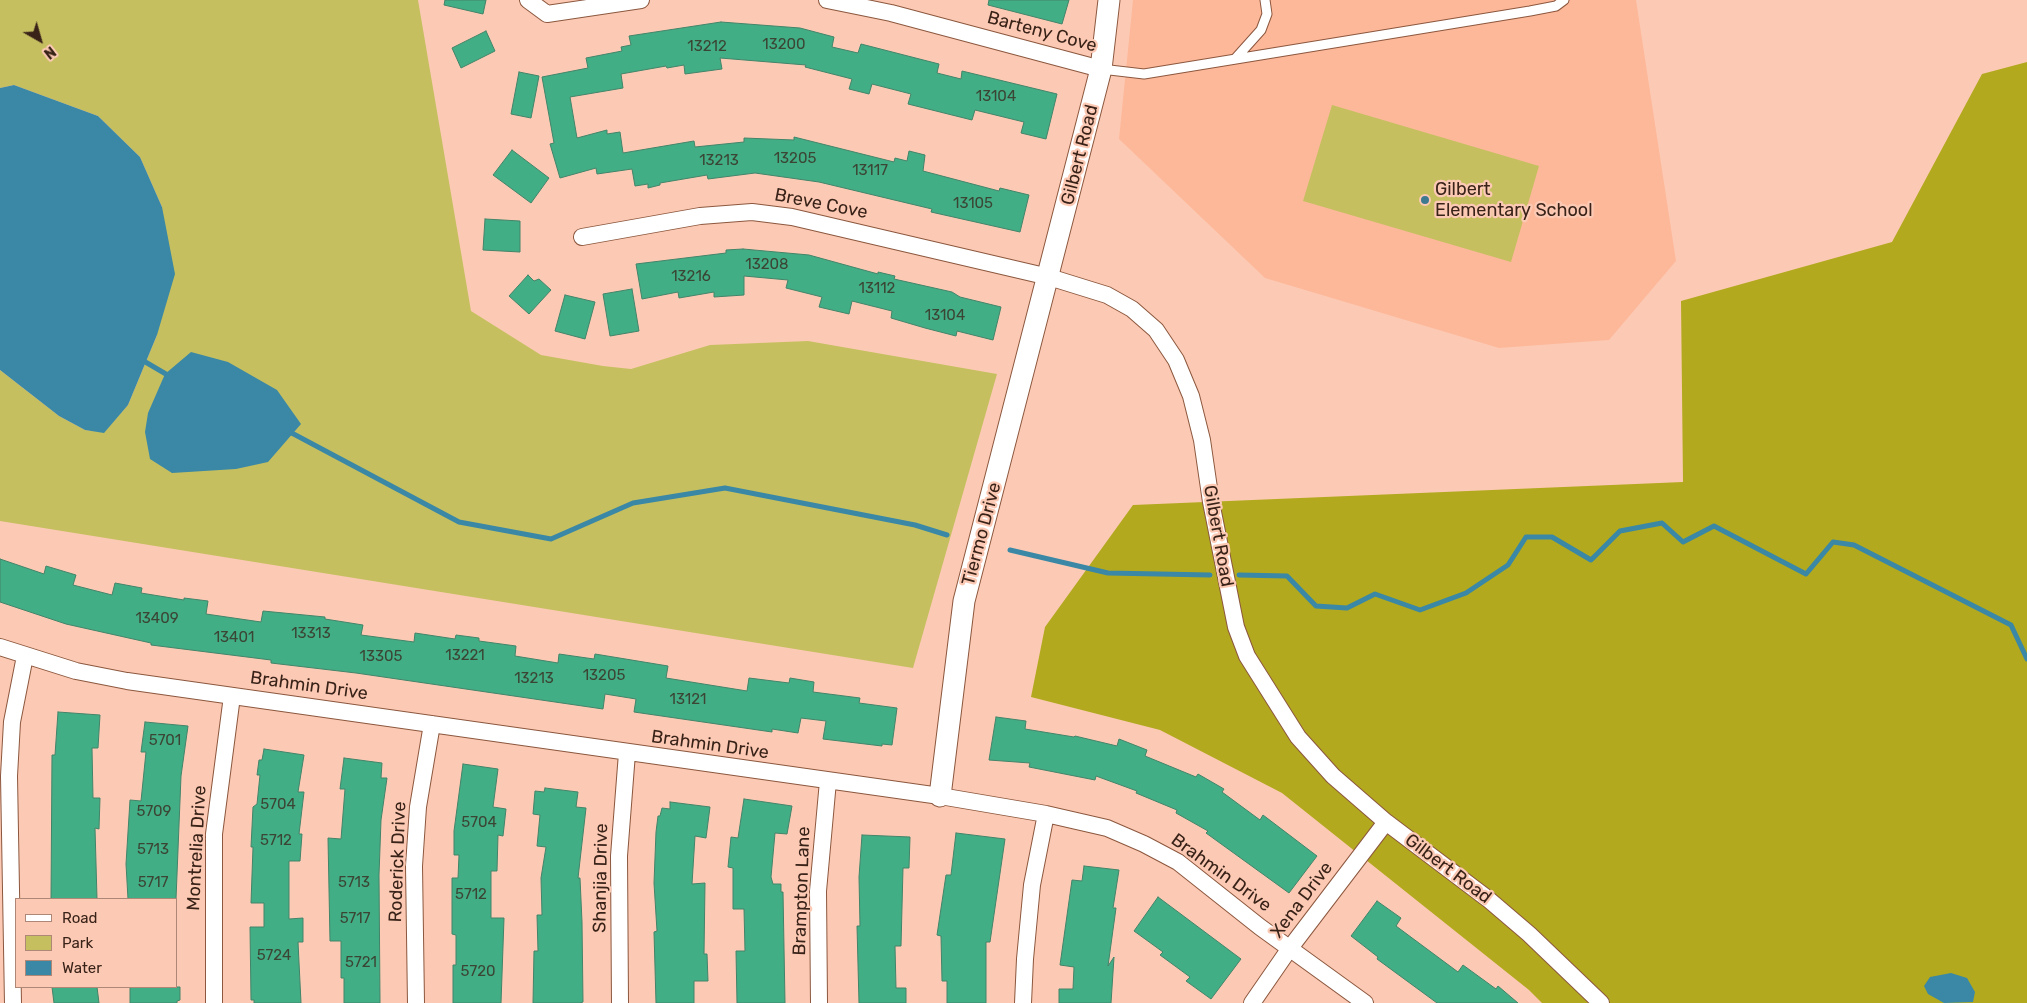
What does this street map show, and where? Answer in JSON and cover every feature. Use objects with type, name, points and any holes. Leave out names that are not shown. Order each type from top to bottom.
[{"type":"street","points":[[528,0],[548,14],[640,0]]},
{"type":"street","name":"Barteny Cove","points":[[827,0],[891,13],[1101,69]]},
{"type":"street","name":"Gilbert Road","points":[[1109,0],[1101,69],[1049,277],[1107,296],[1132,308],[1156,330],[1176,360],[1191,396],[1202,440],[1230,606],[1247,656],[1271,697],[1304,744],[1334,776],[1386,822],[1488,899],[1529,934],[1601,1003]]},
{"type":"street","name":"Breve Cove","points":[[582,237],[700,216],[752,212],[828,224],[1049,277]]},
{"type":"street","name":"Tiermo Drive","points":[[940,796],[964,601],[1049,277]]},
{"type":"street","name":"Brahmin Drive","points":[[0,647],[25,656],[102,676],[627,753],[940,796],[1046,814],[1107,828],[1144,844],[1178,862],[1365,1003]]},
{"type":"street","points":[[13,1003],[9,776],[12,722],[25,656]]},
{"type":"street","name":"Montrelia Drive","points":[[214,1003],[214,834],[232,696]]},
{"type":"street","name":"Roderick Drive","points":[[416,1003],[414,866],[418,808],[432,724]]},
{"type":"street","name":"Shanjia Drive","points":[[620,1003],[619,856],[627,753]]},
{"type":"street","name":"Brampton Lane","points":[[819,1003],[818,891],[828,781]]},
{"type":"street","points":[[1023,1003],[1032,885],[1046,814]]},
{"type":"street","name":"Xena Drive","points":[[1252,1003],[1290,948],[1386,822]]},
{"type":"lane","points":[[1235,59],[1261,30],[1267,14],[1265,0]]},
{"type":"lane","points":[[1101,69],[1144,74],[1530,11],[1556,6],[1564,0]]},
{"type":"shaded area","name":"Gilbert Elementary School","points":[[1133,0],[1636,0],[1676,261],[1609,340],[1499,348],[1265,278],[1119,139]]},
{"type":"shaded area","points":[[2027,62],[2027,1003],[1542,1003],[1529,990],[1282,793],[1160,730],[1031,697],[1045,627],[1133,505],[1683,482],[1681,301],[1892,242],[1982,74]]},
{"type":"green space","points":[[0,0],[418,0],[471,311],[541,355],[603,366],[631,369],[710,345],[808,341],[997,374],[913,668],[0,521],[0,370],[59,416],[85,430],[104,432],[128,405],[157,335],[162,207],[140,157],[98,116],[14,85],[0,88]]},
{"type":"green space","points":[[1332,105],[1539,166],[1511,262],[1303,201]]},
{"type":"water","points":[[14,85],[98,116],[140,157],[162,207],[175,274],[157,335],[128,405],[104,433],[85,430],[59,416],[0,370],[0,88]]},
{"type":"water","points":[[191,352],[228,362],[277,390],[301,424],[268,462],[236,469],[172,473],[150,459],[145,432],[148,413],[165,374]]},
{"type":"water","points":[[1951,973],[1967,978],[1975,992],[1973,1002],[1944,1003],[1928,994],[1924,986],[1930,977]]},
{"type":"building","points":[[445,0],[486,0],[483,14],[444,5]]},
{"type":"building","points":[[989,0],[1069,0],[1062,24],[988,5]]},
{"type":"building","points":[[721,22],[800,28],[834,37],[832,47],[858,53],[861,44],[939,64],[937,73],[961,79],[962,71],[1057,94],[1046,139],[1021,133],[1024,122],[975,110],[972,120],[908,104],[911,94],[872,84],[869,94],[849,89],[852,79],[805,67],[806,65],[720,58],[722,69],[685,74],[684,65],[667,68],[666,66],[621,74],[623,88],[570,97],[577,138],[607,130],[607,134],[620,132],[623,153],[694,141],[695,147],[744,142],[744,138],[794,140],[794,137],[894,162],[895,158],[907,161],[909,151],[925,155],[923,171],[999,191],[1000,188],[1029,195],[1020,232],[931,212],[932,209],[819,182],[755,173],[708,179],[707,175],[660,183],[660,185],[648,188],[648,184],[635,186],[632,169],[597,174],[596,168],[560,178],[550,144],[554,143],[542,77],[588,68],[586,58],[622,51],[621,47],[631,45],[629,36]]},
{"type":"building","points":[[486,31],[495,51],[461,68],[452,48]]},
{"type":"building","points":[[519,72],[539,76],[531,118],[511,114]]},
{"type":"building","points":[[512,150],[549,178],[531,203],[493,175]]},
{"type":"building","points":[[485,219],[520,221],[520,252],[483,250]]},
{"type":"building","points":[[743,249],[809,255],[878,274],[878,272],[895,276],[894,279],[952,292],[960,297],[1001,307],[993,340],[957,331],[956,336],[925,328],[891,318],[892,311],[852,301],[849,314],[819,307],[822,297],[786,288],[788,280],[744,276],[744,295],[714,297],[714,292],[679,298],[678,292],[642,299],[636,264],[726,253],[726,250]]},
{"type":"building","points":[[528,275],[534,281],[539,279],[551,290],[529,314],[509,296]]},
{"type":"building","points":[[632,289],[639,331],[610,336],[603,294]]},
{"type":"building","points":[[565,295],[595,302],[585,339],[555,331]]},
{"type":"building","points":[[0,559],[44,574],[46,566],[76,575],[73,585],[112,595],[115,583],[142,588],[141,593],[184,600],[184,598],[208,601],[206,614],[261,622],[263,611],[325,617],[325,619],[363,625],[361,635],[414,642],[415,633],[455,639],[456,635],[479,638],[479,641],[516,646],[515,656],[558,663],[559,654],[594,659],[595,654],[668,666],[666,678],[747,691],[749,678],[789,683],[790,678],[814,682],[813,692],[860,698],[859,703],[897,708],[892,745],[882,744],[882,746],[823,739],[826,721],[801,718],[798,733],[772,729],[772,732],[634,712],[636,699],[605,694],[603,709],[356,673],[271,663],[271,660],[151,645],[151,643],[66,624],[0,602]]},
{"type":"building","points":[[58,712],[100,715],[98,748],[92,748],[93,798],[100,798],[99,829],[95,828],[97,898],[51,898],[52,755],[55,755]]},
{"type":"building","points":[[996,717],[1026,721],[1025,729],[1075,736],[1117,746],[1119,739],[1147,750],[1145,756],[1196,777],[1198,774],[1224,789],[1222,792],[1260,820],[1263,815],[1317,856],[1289,893],[1206,833],[1208,831],[1176,813],[1177,810],[1136,793],[1137,791],[1096,776],[1095,780],[1029,767],[1030,763],[989,760]]},
{"type":"building","points":[[145,722],[188,726],[181,776],[176,898],[128,898],[126,864],[130,800],[141,801],[146,752],[141,752]]},
{"type":"building","points":[[264,749],[304,755],[298,792],[304,792],[299,834],[302,834],[300,861],[289,861],[289,919],[303,918],[303,942],[298,942],[301,1003],[254,1003],[254,1000],[251,1000],[250,927],[264,927],[264,903],[251,903],[253,847],[251,847],[253,807],[257,804],[260,775],[257,775],[259,760],[262,760]]},
{"type":"building","points":[[344,758],[382,763],[381,778],[387,778],[381,820],[379,875],[380,1003],[344,1003],[344,978],[341,978],[341,941],[330,941],[328,838],[341,839],[345,789],[340,789]]},
{"type":"building","points":[[463,764],[498,769],[493,807],[506,809],[503,836],[498,835],[497,871],[491,871],[491,918],[504,918],[501,1003],[453,1003],[453,965],[456,965],[456,935],[452,934],[452,878],[458,878],[459,855],[454,855],[454,831]]},
{"type":"building","points":[[545,788],[578,792],[576,807],[586,808],[578,878],[580,878],[582,922],[583,1002],[580,1003],[533,1003],[534,951],[538,951],[537,915],[542,915],[541,878],[546,847],[537,846],[540,815],[533,814],[535,791],[544,792]]},
{"type":"building","points":[[744,799],[792,806],[787,834],[775,833],[771,877],[773,884],[781,884],[781,892],[783,892],[785,1003],[737,1003],[736,951],[745,951],[744,909],[733,909],[733,868],[728,867],[731,837],[738,838]]},
{"type":"building","points":[[670,802],[710,807],[706,838],[695,836],[692,884],[705,883],[704,954],[707,954],[708,981],[694,981],[694,1003],[656,1003],[654,932],[657,931],[654,883],[656,832],[658,816],[660,816],[662,808],[670,809]]},
{"type":"building","points":[[956,833],[1005,839],[990,942],[986,942],[986,1003],[947,1003],[947,981],[942,981],[941,936],[937,935],[946,875],[951,875]]},
{"type":"building","points":[[862,835],[910,837],[909,868],[903,868],[901,946],[895,946],[896,988],[906,988],[906,1003],[859,1003],[857,926],[860,926],[859,877]]},
{"type":"building","points":[[1084,866],[1119,870],[1113,908],[1116,908],[1108,966],[1114,957],[1111,1003],[1059,1003],[1059,989],[1073,989],[1074,967],[1060,965],[1072,880],[1082,881]]},
{"type":"building","points":[[1158,897],[1241,959],[1211,999],[1186,981],[1190,977],[1160,955],[1163,952],[1134,931]]},
{"type":"building","points":[[1377,901],[1401,918],[1396,926],[1458,972],[1463,965],[1496,989],[1498,986],[1518,1003],[1437,1003],[1377,959],[1378,957],[1351,936]]},
{"type":"building","points":[[180,987],[180,1000],[177,1003],[130,1003],[130,988]]},
{"type":"building","points":[[52,988],[97,988],[99,1003],[54,1003]]},
{"type":"waterway","points":[[142,360],[171,377]]},
{"type":"waterway","points":[[288,431],[459,522],[551,539],[633,503],[725,488],[915,525],[947,535]]},
{"type":"waterway","points":[[1239,575],[1287,576],[1316,606],[1347,608],[1375,594],[1420,610],[1466,593],[1508,565],[1526,537],[1552,537],[1591,560],[1620,531],[1662,523],[1683,542],[1714,526],[1806,574],[1833,542],[1854,545],[2011,625],[2027,659]]},
{"type":"waterway","points":[[1010,550],[1108,573],[1210,575]]},
{"type":"place","name":"Gilbert Elementary School","points":[[1425,200]]}]
